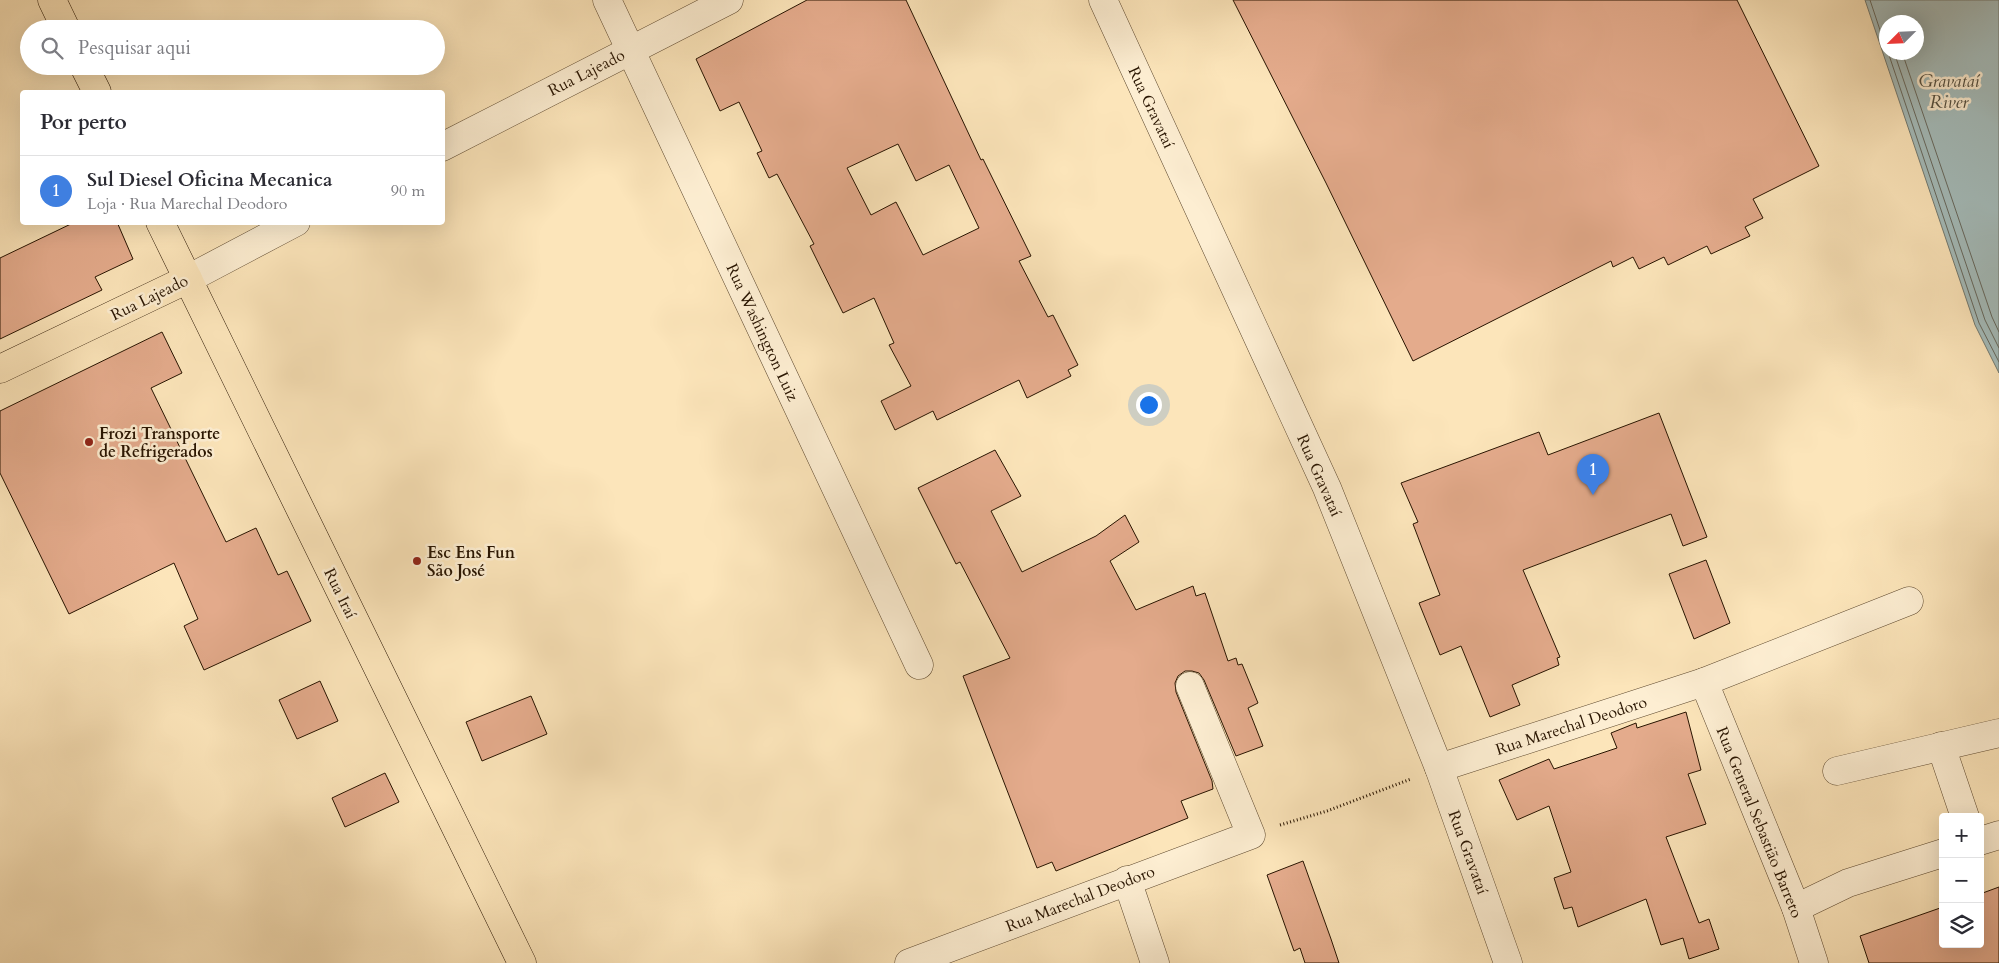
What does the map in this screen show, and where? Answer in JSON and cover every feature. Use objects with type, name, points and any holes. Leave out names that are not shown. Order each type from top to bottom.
[{"type":"main road","points":[[52,0],[62,20]]},
{"type":"main road","points":[[88,75],[96,90]]},
{"type":"main road","name":"Rua Iraí","points":[[161,225],[522,963]]},
{"type":"main road","name":"Rua Lajeado","points":[[0,369],[188,279]]},
{"type":"street","name":"Rua Washington Luiz","points":[[606,0],[919,665]]},
{"type":"street","name":"Rua Lajeado","points":[[445,145],[630,49],[729,0]]},
{"type":"street","name":"Rua Gravataí","points":[[1103,0],[1327,488],[1439,768],[1508,963]]},
{"type":"street","name":"Rua Lajeado","points":[[188,279],[290,225]]},
{"type":"street","name":"Rua Marechal Deodoro","points":[[1439,768],[1704,682],[1909,601]]},
{"type":"street","name":"Rua General Sebastião Barreto","points":[[1704,682],[1796,908],[1814,963]]},
{"type":"street","points":[[1190,686],[1261,831]]},
{"type":"street","points":[[1837,771],[1999,733]]},
{"type":"street","points":[[1941,746],[1964,813]]},
{"type":"street","name":"Rua Marechal Deodoro","points":[[909,963],[1261,831]]},
{"type":"street","points":[[1984,840],[1999,835]]},
{"type":"street","points":[[1796,908],[1848,883],[1939,854]]},
{"type":"street","points":[[1127,880],[1155,963]]},
{"type":"path","points":[[1261,831],[1327,811],[1439,768]]},
{"type":"water","name":"Gravataí River","points":[[1865,0],[1999,0],[1999,373],[1975,325],[1885,60],[1924,60],[1924,15],[1879,15],[1879,41]]},
{"type":"building","points":[[807,0],[906,0],[981,160],[983,159],[1031,256],[1019,261],[1048,317],[1053,315],[1078,365],[1068,370],[1071,376],[1027,398],[1019,380],[937,420],[933,411],[895,430],[881,401],[911,386],[889,345],[894,343],[874,298],[843,313],[810,246],[814,244],[777,174],[769,178],[757,153],[762,151],[739,102],[720,111],[696,59]],"holes":[[[898,144],[916,181],[949,165],[979,228],[923,255],[896,202],[871,215],[847,168]]]},
{"type":"building","points":[[1233,0],[1737,0],[1819,166],[1753,199],[1763,218],[1745,227],[1750,236],[1711,254],[1707,246],[1668,265],[1664,257],[1639,269],[1633,257],[1613,267],[1611,261],[1413,361],[1326,183]]},
{"type":"building","points":[[69,225],[118,225],[133,259],[95,277],[102,290],[0,339],[0,258]]},
{"type":"building","name":"Frozi Transporte de Refrigerados","points":[[162,332],[182,373],[151,388],[226,542],[256,528],[278,575],[287,571],[311,621],[204,670],[184,626],[198,619],[174,563],[69,614],[0,473],[0,411]]},
{"type":"building","points":[[1659,413],[1707,537],[1683,546],[1671,514],[1523,570],[1560,657],[1557,658],[1559,665],[1512,685],[1520,705],[1490,717],[1461,646],[1440,655],[1419,603],[1440,595],[1413,524],[1418,522],[1401,483],[1539,432],[1548,455]]},
{"type":"building","points":[[995,450],[1021,496],[991,511],[1022,572],[1096,536],[1125,515],[1139,542],[1110,561],[1136,610],[1193,586],[1196,596],[1205,593],[1228,661],[1236,658],[1238,665],[1242,664],[1258,703],[1248,708],[1263,746],[1236,756],[1204,680],[1199,673],[1185,671],[1178,676],[1175,683],[1176,692],[1212,781],[1213,789],[1181,801],[1188,818],[1056,871],[1052,862],[1037,868],[963,676],[1010,658],[960,562],[956,564],[918,488]]},
{"type":"building","points":[[1706,560],[1730,623],[1694,639],[1669,574]]},
{"type":"building","points":[[320,681],[338,721],[297,739],[279,700]]},
{"type":"building","points":[[531,696],[547,734],[482,761],[466,722]]},
{"type":"building","points":[[1686,712],[1701,770],[1688,774],[1706,824],[1666,837],[1699,923],[1709,919],[1719,949],[1689,959],[1683,938],[1661,945],[1646,899],[1578,927],[1572,907],[1564,909],[1554,878],[1571,872],[1549,806],[1517,820],[1499,780],[1549,759],[1554,769],[1617,748],[1611,733],[1636,723],[1637,728]]},
{"type":"building","points":[[385,773],[399,802],[345,827],[332,798]]},
{"type":"building","points":[[1303,861],[1339,963],[1305,963],[1300,948],[1294,951],[1267,875]]},
{"type":"building","points":[[1999,887],[1999,963],[1869,963],[1860,936],[1939,908],[1939,948],[1984,948],[1984,893]]},
{"type":"place","name":"Frozi Transporte de Refrigerados","points":[[89,442]]},
{"type":"place","name":"Sul Diesel Oficina Mecanica","points":[[1593,495]]},
{"type":"place","name":"Esc Ens Fun São José","points":[[417,561]]}]
